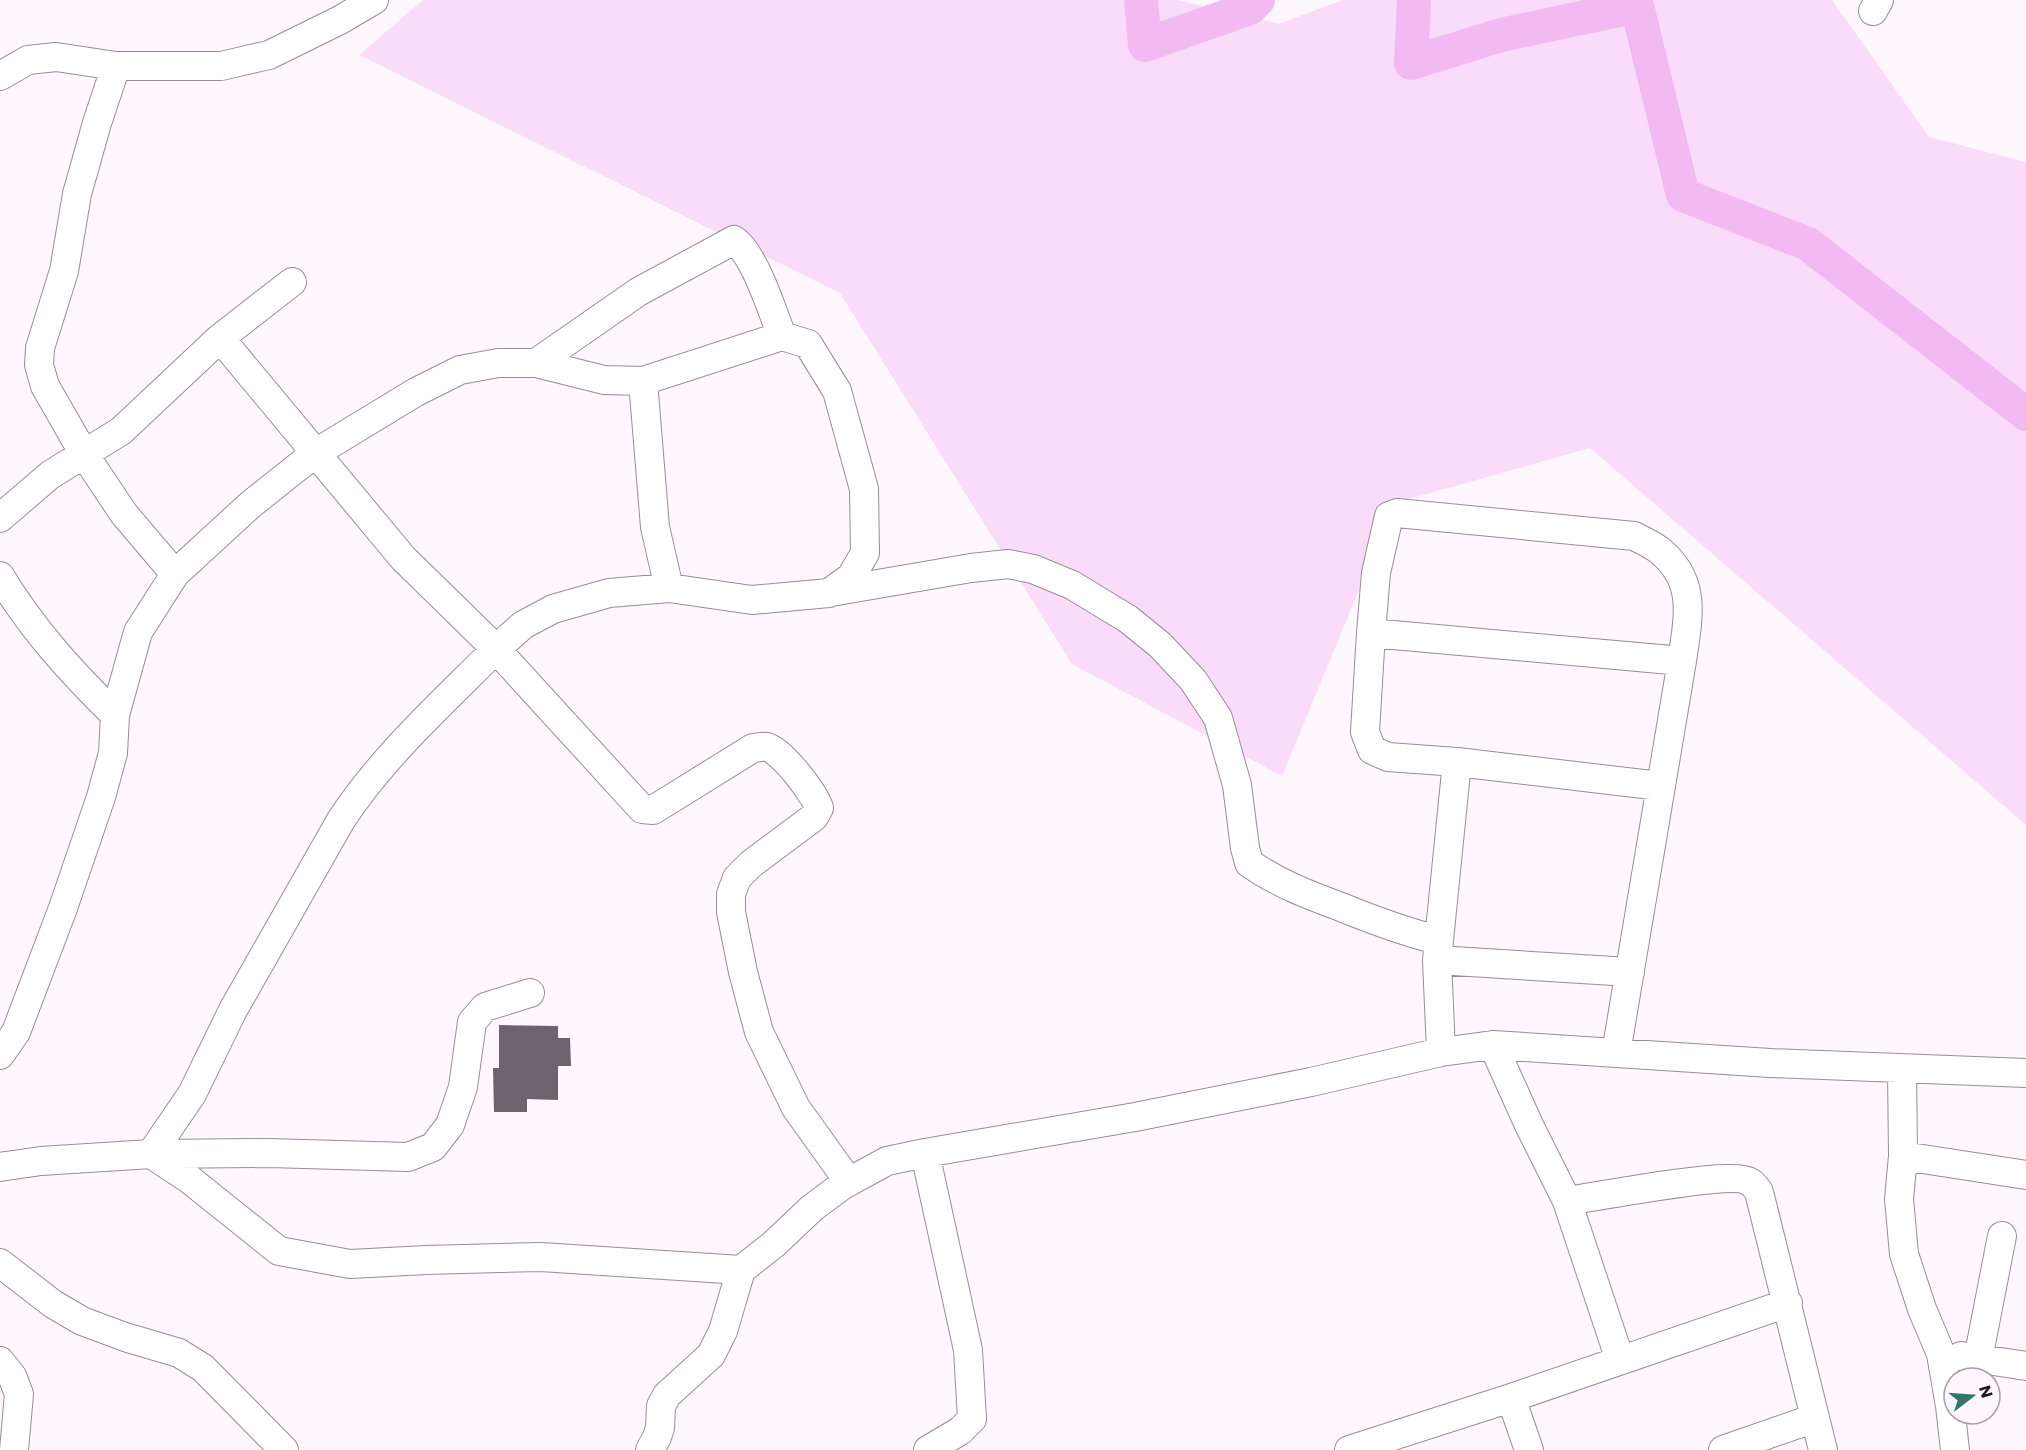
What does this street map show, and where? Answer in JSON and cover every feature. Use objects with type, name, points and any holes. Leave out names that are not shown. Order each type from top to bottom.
[{"type":"street","points":[[0,76],[28,60],[56,57],[116,66],[220,66],[269,55],[340,20],[374,0]]},
{"type":"street","points":[[116,66],[77,194],[64,271],[40,348],[39,365],[45,386],[84,454],[124,514],[175,574]]},
{"type":"street","points":[[536,363],[638,292],[734,240],[743,246],[782,336]]},
{"type":"street","points":[[0,518],[50,475],[121,431],[220,338],[292,282]]},
{"type":"street","points":[[0,1055],[16,1032],[63,908],[101,797],[113,753],[115,715],[138,632],[175,574],[250,505],[315,454],[416,392],[460,370],[498,363],[536,363],[604,380],[643,381],[782,336],[807,344],[837,391],[864,489],[865,553],[851,577],[829,593]]},
{"type":"street","points":[[220,338],[403,558],[496,648],[642,809],[653,810],[753,748],[767,747],[778,753],[816,798],[819,808],[814,818],[751,864],[736,878],[731,894],[731,912],[743,972],[759,1032],[796,1108],[849,1182]]},
{"type":"street","points":[[643,381],[655,527],[669,588]]},
{"type":"street","points":[[1616,1053],[1682,661],[1688,616],[1686,586],[1674,565],[1658,549],[1634,536],[1392,513],[1389,516],[1376,573],[1365,732],[1372,750],[1388,757],[1457,762],[1660,786]]},
{"type":"street","points":[[150,1154],[192,1094],[233,1010],[341,820],[359,793],[395,751],[496,648],[523,625],[554,609],[609,593],[669,588],[752,600],[829,593],[971,568],[1008,564],[1034,569],[1072,585],[1128,619],[1160,645],[1193,680],[1218,718],[1237,785],[1249,863],[1266,875],[1401,931],[1438,950],[1630,972]]},
{"type":"street","points":[[0,576],[13,598],[67,668],[115,715]]},
{"type":"street","points":[[1371,633],[1682,661]]},
{"type":"street","points":[[1441,1052],[1438,950],[1457,762]]},
{"type":"street","points":[[0,1167],[41,1161],[150,1154],[269,1153],[408,1157],[433,1147],[450,1125],[463,1088],[472,1022],[485,1007],[530,993]]},
{"type":"street","points":[[1493,1046],[1567,1202],[1620,1360]]},
{"type":"street","points":[[650,1450],[657,1437],[661,1406],[667,1395],[711,1355],[723,1331],[741,1270],[774,1244],[812,1208],[849,1182],[887,1161],[1135,1117],[1311,1082],[1441,1052],[1493,1046],[1902,1069],[2026,1073]]},
{"type":"street","points":[[1902,1069],[1903,1156],[1899,1199],[1904,1254],[1922,1310],[1941,1354],[1955,1450]]},
{"type":"street","points":[[925,1153],[968,1350],[972,1400],[972,1419],[960,1431],[928,1450]]},
{"type":"street","points":[[150,1154],[189,1179],[279,1251],[292,1254],[350,1264],[541,1257],[741,1270]]},
{"type":"street","points":[[1903,1156],[2026,1175]]},
{"type":"street","points":[[1567,1202],[1669,1184],[1736,1179],[1750,1181],[1759,1192],[1823,1450]]},
{"type":"street","points":[[1978,1359],[2002,1236]]},
{"type":"street","points":[[0,1263],[53,1304],[82,1321],[179,1353],[203,1368],[284,1450]]},
{"type":"street","points":[[1349,1450],[1511,1398],[1788,1303]]},
{"type":"street","points":[[1941,1354],[2026,1366]]},
{"type":"street","points":[[0,1361],[12,1376],[19,1394],[14,1450]]},
{"type":"street","points":[[1511,1398],[1529,1450]]},
{"type":"street","points":[[1723,1450],[1815,1418]]},
{"type":"shaded area","points":[[423,0],[1178,0],[1279,24],[1342,0],[1832,0],[1929,137],[2026,162],[2026,825],[1590,448],[1395,503],[1282,776],[1072,664],[840,293],[359,55]]},
{"type":"building","points":[[499,1025],[558,1026],[558,1038],[570,1038],[571,1066],[558,1066],[558,1100],[527,1099],[527,1112],[494,1112],[493,1068],[499,1068]]},
{"type":"waterway","points":[[1141,0],[1145,45],[1250,8],[1258,0]]},
{"type":"waterway","points":[[1414,0],[1411,63],[1501,35],[1637,6],[1683,195],[1808,244],[2026,414]]}]
